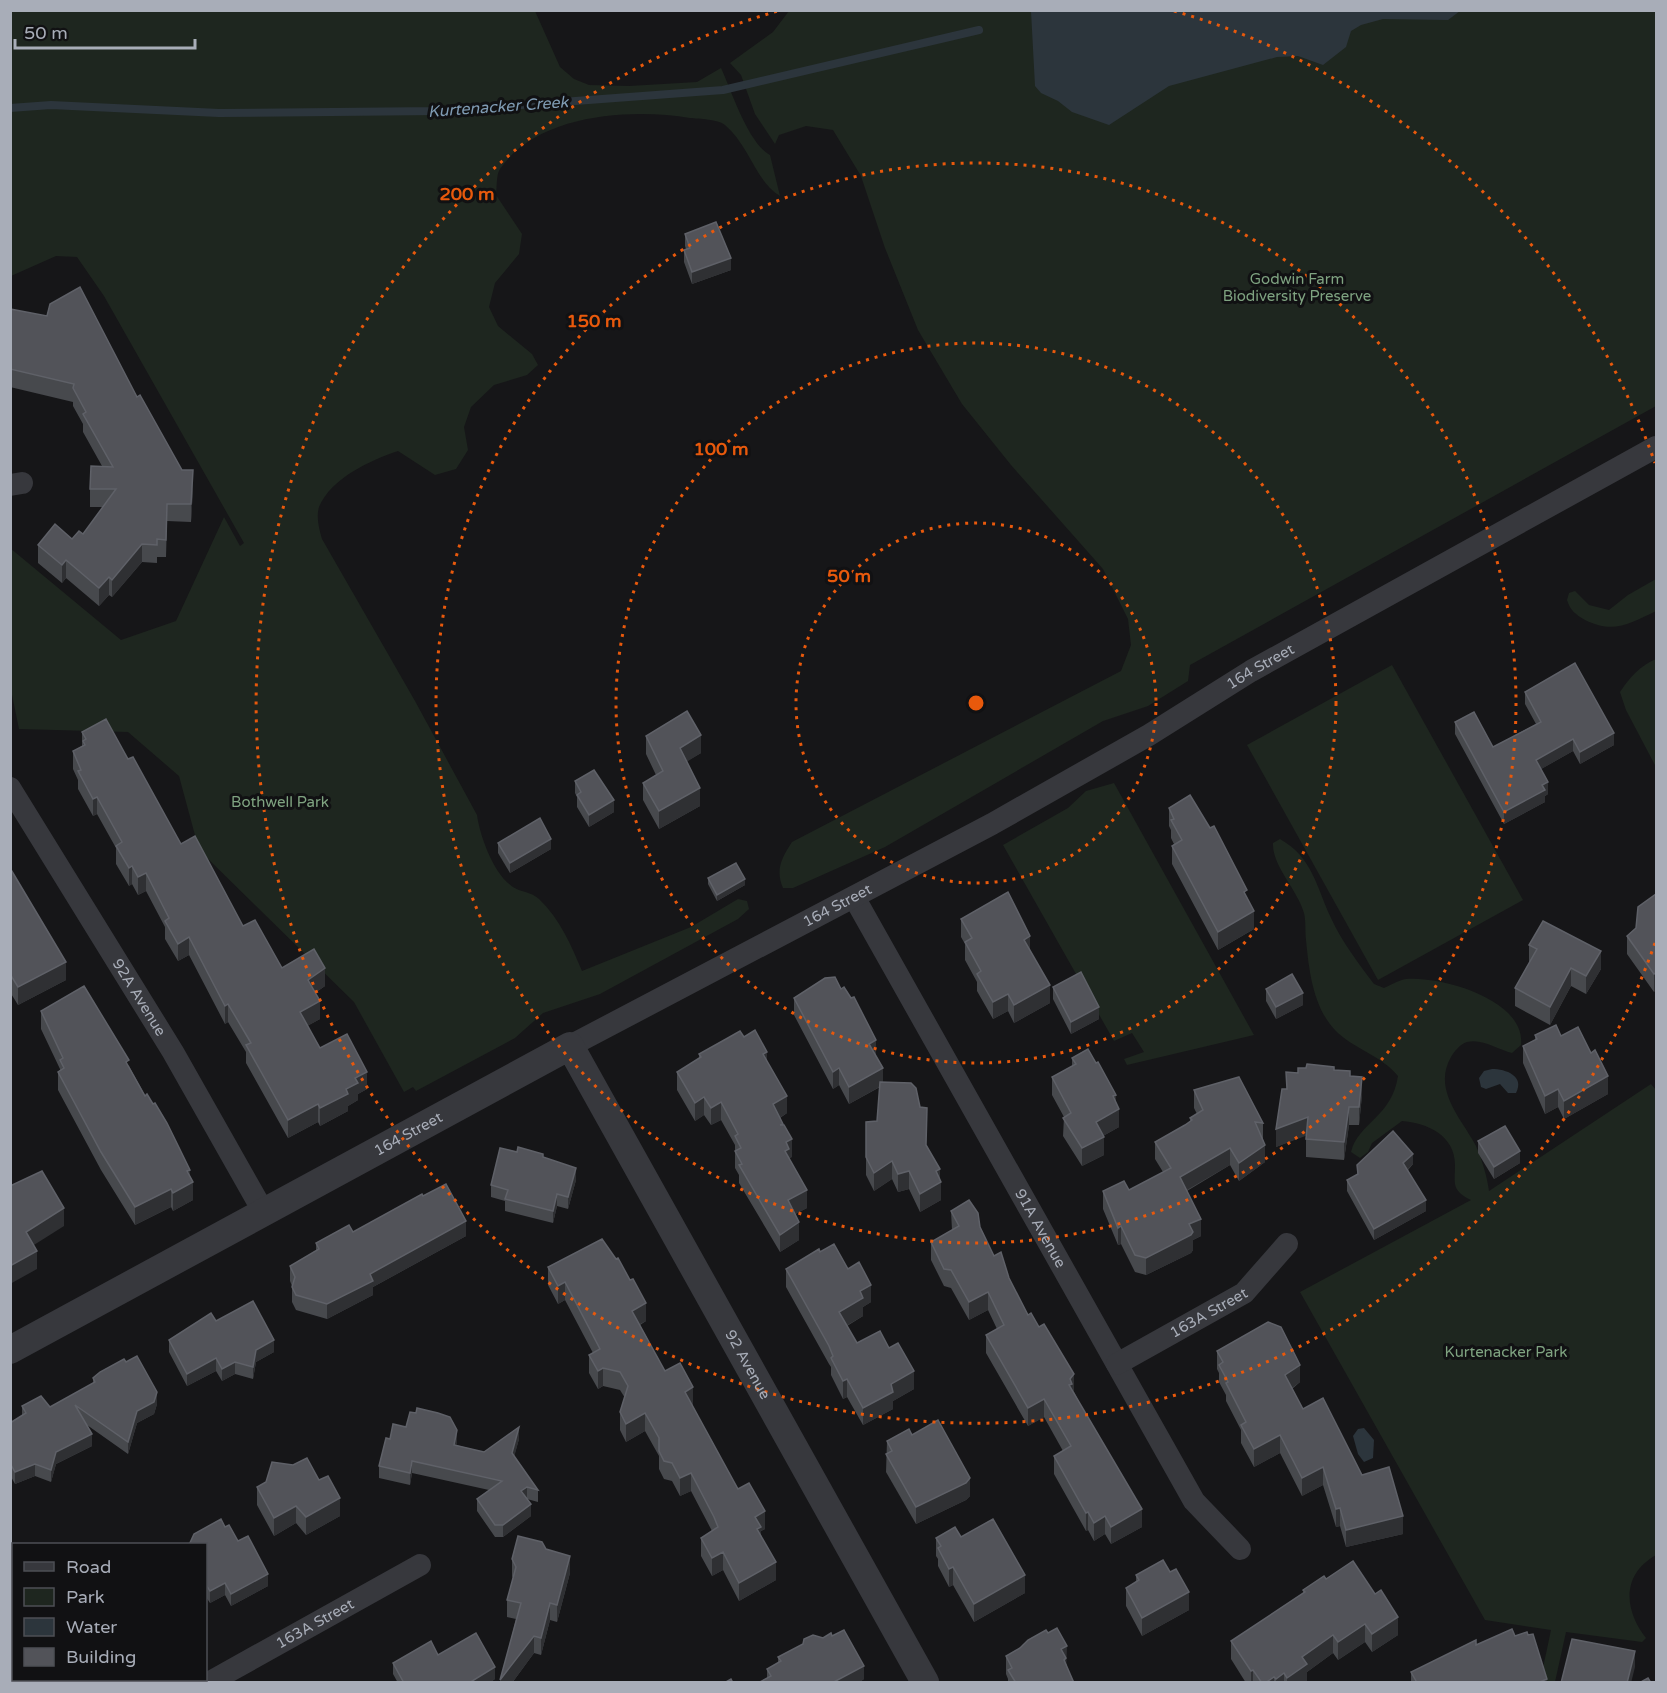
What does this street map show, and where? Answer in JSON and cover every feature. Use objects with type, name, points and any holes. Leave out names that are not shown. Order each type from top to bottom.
[{"type":"street","name":"164 Street","points":[[10,1350],[570,1046],[1031,802],[1149,735],[1251,671],[1656,447]]},
{"type":"street","name":"92A Avenue","points":[[10,788],[192,1084],[263,1211]]},
{"type":"street","name":"91A Avenue","points":[[854,897],[1194,1501],[1240,1549]]},
{"type":"street","name":"92 Avenue","points":[[570,1046],[925,1683]]},
{"type":"street","name":"163A Street","points":[[1117,1364],[1244,1293],[1287,1244]]},
{"type":"street","name":"163A Street","points":[[210,1683],[420,1565]]},
{"type":"green space","name":"Bothwell Park","points":[[11,11],[535,11],[560,67],[574,79],[589,85],[629,86],[697,82],[721,68],[748,129],[762,149],[770,155],[780,196],[758,173],[733,133],[722,123],[713,120],[666,115],[614,115],[561,126],[537,136],[516,151],[500,169],[497,178],[496,195],[522,234],[519,254],[495,283],[489,307],[498,326],[532,354],[538,365],[527,375],[494,385],[471,407],[464,427],[468,450],[456,469],[435,475],[398,451],[364,465],[342,479],[333,487],[319,507],[318,519],[322,539],[477,815],[490,858],[496,869],[511,885],[539,899],[553,915],[582,971],[691,927],[738,899],[747,901],[749,909],[738,919],[600,994],[543,1013],[515,1038],[416,1091],[413,1087],[404,1092],[354,1002],[199,850],[179,776],[128,732],[19,729],[10,685],[10,548],[121,640],[176,621],[224,517],[240,546],[244,543],[104,296],[77,257],[56,256],[11,276]]},
{"type":"green space","name":"Godwin Farm Biodiversity Preserve","points":[[789,11],[1656,11],[1656,406],[1190,665],[1188,681],[1148,706],[1103,721],[885,847],[793,888],[783,888],[780,869],[785,853],[792,842],[1121,671],[1131,645],[1128,619],[1103,569],[1011,465],[962,404],[918,330],[885,248],[861,176],[833,130],[806,126],[779,135],[775,144],[755,114],[741,75],[730,63],[773,32]]},
{"type":"green space","points":[[1656,579],[1656,611],[1621,626],[1605,626],[1585,620],[1574,612],[1567,600],[1569,593],[1575,591],[1589,605],[1609,610],[1628,595]]},
{"type":"green space","points":[[1656,659],[1656,767],[1626,710],[1620,692],[1636,672]]},
{"type":"green space","points":[[1392,665],[1523,900],[1378,980],[1247,745]]},
{"type":"green space","points":[[1114,783],[1254,1035],[1127,1065],[1124,1059],[1144,1052],[1132,1033],[1114,1041],[1003,845],[1068,808],[1086,791]]},
{"type":"green space","name":"Kurtenacker Park","points":[[1280,839],[1300,855],[1307,864],[1340,936],[1374,984],[1384,988],[1406,979],[1421,979],[1460,987],[1496,1004],[1510,1015],[1519,1029],[1521,1045],[1512,1053],[1484,1043],[1467,1042],[1454,1053],[1446,1069],[1447,1093],[1476,1146],[1489,1191],[1651,1084],[1656,1090],[1656,1555],[1637,1572],[1630,1594],[1633,1616],[1646,1638],[1642,1642],[1566,1632],[1555,1682],[1540,1682],[1551,1630],[1485,1620],[1300,1292],[1471,1200],[1457,1190],[1454,1155],[1445,1138],[1421,1124],[1402,1121],[1372,1143],[1368,1152],[1360,1158],[1351,1152],[1360,1134],[1389,1101],[1395,1090],[1398,1076],[1384,1063],[1342,1037],[1322,1010],[1313,988],[1304,913],[1274,852],[1273,843]]},
{"type":"water","points":[[1031,10],[1460,11],[1448,20],[1383,19],[1361,25],[1351,31],[1346,47],[1323,65],[1298,56],[1277,57],[1169,86],[1109,125],[1072,112],[1058,101],[1041,93],[1035,86]]},
{"type":"water","points":[[1503,1070],[1516,1078],[1518,1087],[1516,1093],[1508,1093],[1500,1084],[1486,1089],[1481,1087],[1479,1078],[1484,1071]]},
{"type":"water","points":[[1364,1428],[1374,1440],[1373,1458],[1364,1462],[1358,1454],[1353,1436],[1358,1429]]},
{"type":"building","points":[[716,222],[731,258],[692,272],[684,250],[690,248],[685,234]]},
{"type":"building","points":[[80,287],[137,397],[140,395],[182,470],[193,470],[191,504],[167,504],[166,540],[157,539],[157,545],[142,544],[112,580],[109,577],[99,588],[66,560],[62,565],[38,545],[55,524],[72,539],[79,531],[83,534],[116,489],[90,489],[91,466],[113,467],[83,414],[86,412],[73,388],[74,384],[10,369],[10,309],[47,316],[50,304]]},
{"type":"building","points":[[1575,663],[1614,733],[1580,752],[1573,739],[1536,760],[1548,782],[1542,785],[1545,790],[1504,812],[1455,722],[1474,712],[1493,747],[1541,722],[1525,692]]},
{"type":"building","points":[[687,711],[701,735],[680,748],[700,788],[659,811],[643,783],[663,771],[646,736]]},
{"type":"building","points":[[106,719],[128,759],[133,757],[181,844],[195,836],[243,926],[255,920],[282,968],[314,949],[325,968],[308,980],[320,1001],[300,1012],[320,1048],[347,1034],[367,1072],[355,1078],[358,1083],[346,1089],[348,1094],[320,1108],[318,1104],[288,1120],[246,1045],[251,1043],[228,1004],[225,1006],[189,937],[178,944],[165,921],[169,918],[146,873],[138,877],[132,866],[129,868],[116,846],[122,842],[97,797],[93,799],[78,771],[81,770],[73,751],[85,745],[83,741],[86,739],[82,732]]},
{"type":"building","points":[[594,770],[614,800],[589,815],[577,795],[581,792],[575,781]]},
{"type":"building","points":[[1190,795],[1210,828],[1214,826],[1247,890],[1244,892],[1254,911],[1218,932],[1172,846],[1182,840],[1171,820],[1174,819],[1169,808]]},
{"type":"building","points":[[540,818],[551,839],[510,863],[498,843]]},
{"type":"building","points":[[736,863],[745,879],[717,895],[708,878]]},
{"type":"building","points":[[10,868],[66,962],[18,987],[10,974]]},
{"type":"building","points":[[1008,892],[1030,936],[1024,940],[1050,985],[1014,1005],[1008,994],[993,1002],[977,974],[981,971],[965,942],[972,938],[961,919]]},
{"type":"building","points":[[1656,894],[1656,973],[1654,974],[1627,936],[1636,928],[1638,907]]},
{"type":"building","points":[[1543,921],[1601,951],[1586,976],[1571,968],[1550,1007],[1515,988],[1537,949],[1529,945]]},
{"type":"building","points":[[1081,972],[1099,1007],[1071,1022],[1053,987]]},
{"type":"building","points":[[1292,974],[1303,993],[1276,1007],[1266,989]]},
{"type":"building","points":[[835,977],[841,989],[844,987],[851,998],[854,997],[876,1040],[869,1044],[883,1068],[849,1087],[839,1068],[833,1072],[794,998],[825,978]]},
{"type":"building","points":[[84,986],[129,1060],[126,1062],[145,1096],[147,1094],[153,1104],[155,1103],[167,1123],[190,1170],[187,1171],[193,1182],[173,1193],[171,1189],[135,1207],[101,1152],[58,1072],[64,1068],[60,1060],[63,1058],[41,1011]]},
{"type":"building","points":[[1556,1025],[1561,1036],[1578,1027],[1591,1053],[1595,1050],[1608,1076],[1564,1101],[1558,1089],[1545,1096],[1523,1046],[1537,1039],[1535,1035]]},
{"type":"building","points":[[755,1030],[767,1052],[763,1054],[787,1096],[773,1104],[783,1124],[780,1125],[784,1125],[792,1139],[786,1142],[789,1149],[785,1151],[807,1190],[788,1200],[799,1222],[780,1235],[739,1165],[742,1164],[735,1151],[741,1148],[735,1136],[738,1134],[721,1102],[711,1108],[704,1097],[695,1103],[677,1072],[701,1057],[699,1054],[740,1031],[744,1037]]},
{"type":"building","points":[[1088,1049],[1116,1095],[1113,1096],[1119,1109],[1096,1122],[1104,1137],[1082,1148],[1063,1118],[1071,1113],[1052,1077],[1076,1064],[1072,1058]]},
{"type":"building","points":[[1307,1064],[1334,1067],[1334,1070],[1350,1071],[1350,1076],[1362,1077],[1359,1107],[1349,1107],[1344,1142],[1306,1139],[1308,1117],[1276,1129],[1282,1089],[1287,1089],[1286,1072],[1298,1073],[1298,1068],[1306,1068]]},
{"type":"building","points":[[1239,1077],[1263,1123],[1255,1122],[1265,1145],[1239,1163],[1230,1148],[1180,1177],[1201,1219],[1189,1224],[1193,1232],[1191,1235],[1146,1258],[1135,1255],[1121,1226],[1118,1228],[1103,1191],[1124,1181],[1129,1190],[1171,1168],[1155,1142],[1185,1125],[1192,1120],[1190,1118],[1203,1110],[1194,1090]]},
{"type":"building","points":[[880,1082],[911,1083],[916,1088],[920,1107],[927,1108],[926,1145],[940,1169],[936,1171],[941,1182],[920,1194],[909,1171],[898,1174],[892,1161],[874,1173],[866,1157],[866,1122],[877,1121]]},
{"type":"building","points":[[1505,1126],[1520,1151],[1494,1167],[1478,1141]]},
{"type":"building","points":[[1393,1131],[1413,1154],[1403,1163],[1426,1200],[1374,1229],[1347,1180],[1358,1174],[1357,1165]]},
{"type":"building","points":[[518,1147],[543,1154],[543,1157],[576,1168],[568,1197],[557,1194],[553,1211],[505,1199],[508,1190],[491,1185],[500,1148],[517,1152]]},
{"type":"building","points":[[42,1171],[64,1208],[26,1232],[37,1251],[10,1266],[10,1186]]},
{"type":"building","points":[[446,1184],[466,1221],[370,1274],[373,1281],[327,1304],[296,1295],[292,1287],[295,1277],[290,1266],[319,1249],[316,1243],[349,1225],[353,1232],[422,1194],[423,1196]]},
{"type":"building","points":[[969,1200],[978,1213],[980,1227],[994,1256],[1001,1252],[1009,1278],[1028,1315],[1031,1313],[1039,1327],[1044,1324],[1074,1374],[1070,1379],[1072,1384],[1069,1385],[1142,1509],[1111,1527],[1105,1516],[1094,1523],[1054,1456],[1071,1446],[1044,1399],[1028,1408],[986,1335],[1004,1325],[988,1292],[969,1302],[951,1270],[944,1269],[931,1242],[959,1226],[951,1211]]},
{"type":"building","points":[[602,1239],[616,1259],[618,1258],[630,1280],[633,1279],[646,1303],[632,1311],[665,1371],[680,1363],[693,1387],[685,1392],[738,1489],[749,1483],[765,1511],[755,1517],[761,1527],[757,1529],[776,1562],[739,1583],[723,1552],[712,1558],[701,1538],[718,1527],[691,1473],[680,1478],[672,1463],[664,1461],[659,1451],[659,1438],[645,1413],[626,1424],[620,1412],[628,1386],[620,1372],[603,1368],[598,1371],[589,1355],[600,1349],[565,1282],[558,1286],[548,1267]]},
{"type":"building","points":[[834,1244],[848,1269],[859,1262],[871,1285],[860,1291],[863,1298],[839,1312],[857,1343],[880,1331],[889,1348],[898,1343],[914,1371],[891,1384],[893,1392],[863,1408],[847,1379],[843,1381],[831,1358],[833,1356],[829,1346],[786,1269],[819,1249],[820,1252]]},
{"type":"building","points":[[253,1301],[274,1340],[256,1350],[253,1367],[235,1362],[222,1369],[216,1358],[187,1374],[169,1340],[211,1313],[216,1321]]},
{"type":"building","points":[[1268,1322],[1281,1327],[1300,1365],[1285,1375],[1303,1409],[1323,1398],[1362,1475],[1389,1467],[1403,1516],[1346,1530],[1340,1508],[1336,1509],[1323,1467],[1302,1478],[1280,1435],[1254,1449],[1241,1425],[1246,1422],[1226,1383],[1228,1382],[1219,1365],[1223,1362],[1217,1351]]},
{"type":"building","points":[[137,1356],[157,1392],[154,1402],[137,1411],[128,1442],[75,1405],[92,1434],[56,1452],[51,1470],[35,1464],[15,1472],[10,1463],[10,1423],[26,1413],[22,1406],[41,1396],[50,1407],[95,1382],[93,1378],[100,1372],[124,1359],[126,1362]]},
{"type":"building","points":[[417,1408],[450,1417],[457,1430],[454,1445],[484,1452],[519,1427],[512,1453],[538,1490],[527,1487],[521,1491],[531,1504],[503,1525],[495,1525],[477,1499],[502,1481],[412,1461],[410,1473],[379,1466],[386,1438],[390,1439],[393,1424],[406,1427],[410,1412],[416,1413]]},
{"type":"building","points":[[938,1420],[970,1478],[966,1483],[916,1507],[886,1454],[892,1451],[887,1441],[909,1429],[912,1435]]},
{"type":"building","points":[[307,1458],[319,1480],[328,1476],[340,1498],[306,1517],[296,1506],[274,1518],[257,1487],[266,1482],[272,1462],[293,1465]]},
{"type":"building","points":[[221,1519],[225,1527],[229,1525],[238,1541],[248,1536],[268,1574],[231,1594],[225,1583],[210,1591],[207,1586],[207,1543],[190,1543],[194,1534]]},
{"type":"building","points":[[993,1519],[1025,1575],[974,1604],[953,1567],[949,1569],[938,1548],[941,1546],[936,1538],[955,1527],[961,1537]]},
{"type":"building","points":[[518,1536],[542,1542],[546,1549],[570,1556],[557,1605],[550,1603],[541,1638],[534,1636],[500,1680],[521,1603],[507,1600],[516,1567],[512,1559]]},
{"type":"building","points":[[1163,1560],[1170,1572],[1176,1569],[1189,1592],[1142,1618],[1126,1588],[1139,1580],[1136,1575]]},
{"type":"building","points":[[1353,1561],[1375,1594],[1381,1590],[1398,1617],[1372,1634],[1365,1624],[1338,1642],[1333,1635],[1302,1657],[1307,1664],[1287,1678],[1284,1673],[1276,1679],[1274,1677],[1262,1683],[1231,1641],[1305,1592],[1303,1590],[1324,1576],[1326,1579]]},
{"type":"building","points":[[1057,1628],[1067,1646],[1061,1649],[1074,1683],[1016,1683],[1008,1670],[1012,1668],[1006,1656],[1046,1630],[1048,1633]]},
{"type":"building","points":[[1512,1629],[1515,1636],[1527,1632],[1528,1635],[1533,1634],[1547,1679],[1537,1683],[1413,1683],[1416,1681],[1411,1672],[1476,1640],[1476,1645]]},
{"type":"building","points":[[844,1630],[864,1666],[832,1683],[758,1683],[771,1676],[767,1669],[781,1661],[778,1657],[803,1644],[804,1639],[813,1635],[823,1638],[831,1633],[832,1636]]},
{"type":"building","points":[[476,1633],[495,1667],[469,1683],[404,1683],[393,1663],[431,1641],[438,1655]]},
{"type":"building","points":[[12,1636],[12,1681],[23,1681],[19,1683],[10,1683],[10,1637]]},
{"type":"building","points":[[1572,1639],[1635,1651],[1627,1683],[1561,1683]]},
{"type":"building","points":[[1648,1678],[1651,1683],[1639,1683]]},
{"type":"building","points":[[36,1681],[65,1681],[61,1683],[37,1683]]},
{"type":"waterway","name":"Kurtenacker Creek","points":[[10,108],[51,105],[219,113],[439,111],[723,90],[979,30]]}]
